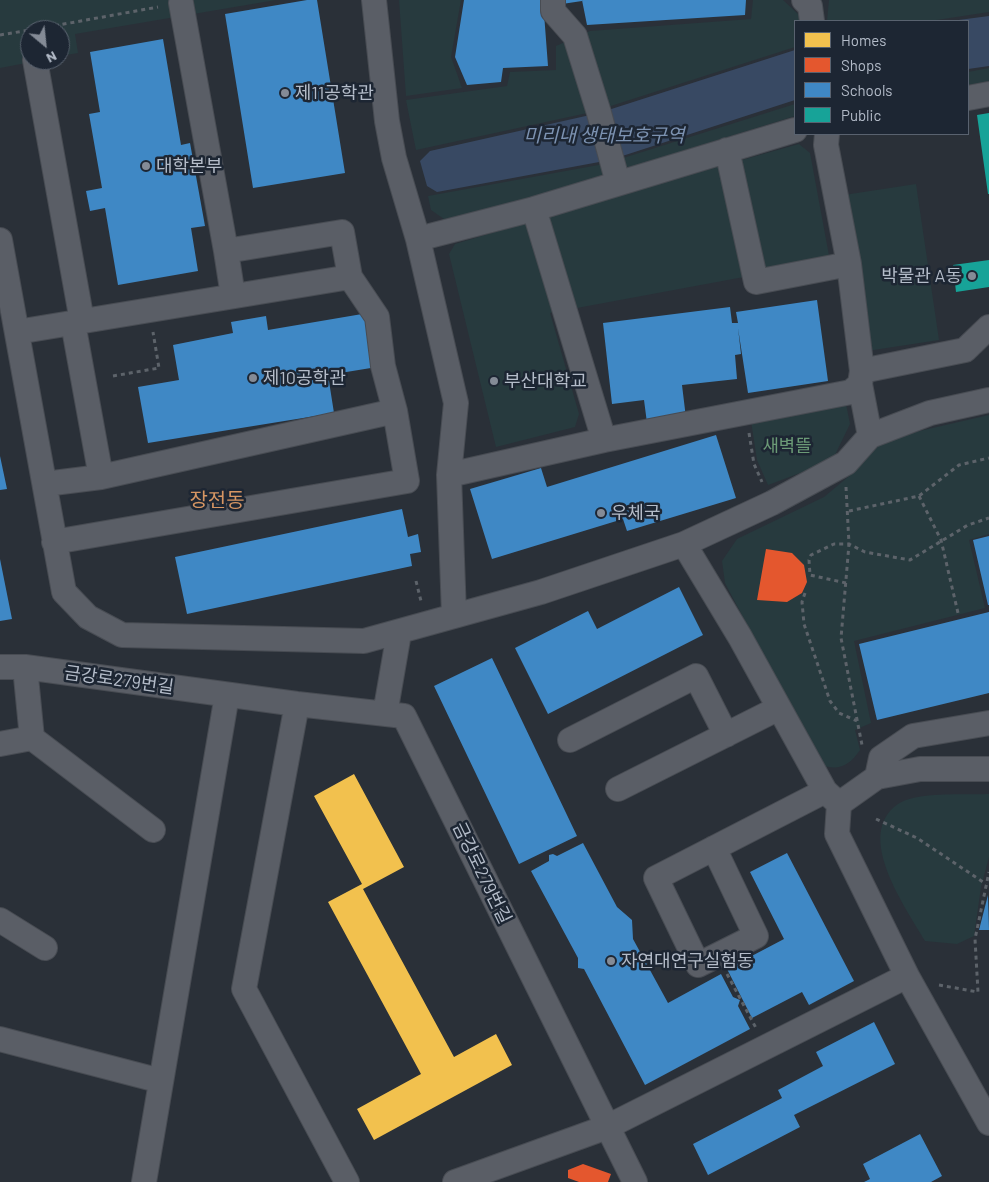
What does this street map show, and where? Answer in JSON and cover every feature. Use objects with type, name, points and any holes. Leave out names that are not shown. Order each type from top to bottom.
[{"type":"street","points":[[374,0],[387,121],[394,158],[418,239],[456,403],[449,475],[454,615]]},
{"type":"street","points":[[552,0],[553,11],[575,36],[618,183]]},
{"type":"street","points":[[181,3],[233,296]]},
{"type":"street","points":[[37,70],[101,477]]},
{"type":"street","points":[[969,98],[989,94]]},
{"type":"street","points":[[418,239],[534,209],[794,130]]},
{"type":"street","points":[[827,135],[826,145],[849,264],[861,377],[870,436]]},
{"type":"street","points":[[727,150],[756,282],[849,264]]},
{"type":"street","points":[[534,209],[604,440]]},
{"type":"street","points":[[54,542],[407,481],[395,411],[383,366],[377,317],[350,277],[342,232],[226,251]]},
{"type":"street","points":[[0,240],[64,592],[88,618],[122,634],[364,641],[399,633],[454,615],[541,592],[684,544],[772,503],[846,463],[870,436],[930,413],[989,400]]},
{"type":"street","points":[[17,332],[350,277]]},
{"type":"street","points":[[449,475],[604,440],[851,392],[861,377],[965,350],[989,327]]},
{"type":"street","points":[[45,484],[101,477],[395,411]]},
{"type":"street","points":[[684,544],[740,636],[779,708],[832,798],[838,834],[907,976],[989,1123]]},
{"type":"street","points":[[385,714],[399,633]]},
{"type":"street","name":"금강로279번길","points":[[0,667],[25,667],[227,695],[404,716],[635,1182]]},
{"type":"street","points":[[25,667],[32,738],[153,830]]},
{"type":"street","points":[[570,740],[696,676],[726,735]]},
{"type":"street","points":[[144,1182],[227,695]]},
{"type":"street","points":[[297,704],[244,989],[347,1182]]},
{"type":"street","points":[[618,790],[779,708]]},
{"type":"street","points":[[877,777],[881,758],[913,736],[989,723]]},
{"type":"street","points":[[0,744],[32,738]]},
{"type":"street","points":[[714,848],[756,936],[698,965],[656,878],[714,848],[877,777],[920,770],[989,769]]},
{"type":"street","points":[[0,920],[45,948]]},
{"type":"street","points":[[455,1182],[607,1127],[907,976]]},
{"type":"street","points":[[0,1039],[161,1081]]},
{"type":"path","points":[[70,23],[181,3]]},
{"type":"path","points":[[0,35],[20,32]]},
{"type":"path","points":[[113,376],[159,368],[153,331]]},
{"type":"path","points":[[748,427],[754,464],[766,489]]},
{"type":"path","points":[[849,511],[919,496],[959,466],[989,458]]},
{"type":"path","points":[[839,490],[847,487],[849,511],[849,544],[841,638],[863,751]]},
{"type":"path","points":[[919,496],[941,540],[958,613]]},
{"type":"path","points":[[846,583],[810,575],[809,560],[811,555],[834,544],[849,544],[865,552],[910,560],[968,525],[989,518]]},
{"type":"path","points":[[416,582],[421,601]]},
{"type":"path","points":[[805,593],[802,602],[804,624],[830,701],[839,713],[857,722]]},
{"type":"path","points":[[876,819],[918,838],[986,884]]},
{"type":"path","points":[[931,984],[978,992],[975,939],[989,872]]},
{"type":"path","points":[[717,955],[758,1033]]},
{"type":"green space","points":[[0,0],[276,0],[75,34],[78,53],[70,54],[70,20],[20,20],[20,64],[0,68]]},
{"type":"green space","points":[[399,0],[461,0],[451,57],[462,88],[406,96]]},
{"type":"green space","points":[[753,0],[783,0],[799,15],[799,20],[794,20],[794,47],[592,112],[416,150],[406,100],[507,86],[510,72],[556,70],[556,46],[590,31],[751,19]]},
{"type":"green space","points":[[829,0],[989,0],[989,12],[937,20],[827,20]]},
{"type":"green space","points":[[989,68],[989,81],[969,85],[969,72]]},
{"type":"green space","points":[[794,104],[794,116],[477,215],[444,219],[431,210],[428,196],[604,164]]},
{"type":"green space","points":[[799,144],[810,153],[830,261],[550,313],[579,414],[575,427],[496,447],[449,254],[455,244],[649,186]]},
{"type":"green space","points":[[916,184],[939,340],[867,351],[844,195]]},
{"type":"green space","name":"새벽뜰","points":[[846,404],[850,424],[832,461],[768,485],[757,460],[751,421]]},
{"type":"green space","points":[[989,415],[989,534],[969,540],[985,608],[854,641],[871,723],[855,730],[860,750],[852,760],[838,767],[821,765],[725,583],[722,561],[737,539],[824,497],[854,472],[885,439]]},
{"type":"green space","points":[[942,794],[989,794],[989,857],[981,887],[974,936],[957,944],[925,941],[906,910],[887,872],[882,852],[881,834],[885,817],[898,804],[917,797]]},
{"type":"water","points":[[989,16],[989,66],[969,69],[969,20],[959,20]]},
{"type":"water","name":"미리내 생태보호구역","points":[[794,50],[794,100],[610,160],[437,192],[427,186],[420,161],[430,151],[599,113]]},
{"type":"building: Homes","points":[[354,774],[404,867],[363,889],[454,1057],[496,1034],[512,1065],[374,1140],[357,1109],[421,1074],[328,902],[362,884],[314,796]]},
{"type":"building: Shops","points":[[766,549],[792,553],[804,565],[807,582],[802,593],[787,602],[757,600]]},
{"type":"building: Shops","points":[[583,1164],[611,1174],[608,1182],[579,1182],[568,1178],[568,1170]]},
{"type":"building: Schools","name":"제11공학관","points":[[307,0],[317,0],[345,173],[253,188],[225,14]]},
{"type":"building: Schools","points":[[464,0],[543,0],[548,66],[503,68],[501,82],[467,85],[455,57]]},
{"type":"building: Schools","points":[[562,0],[582,0],[582,1],[562,4]]},
{"type":"building: Schools","points":[[582,0],[746,0],[745,15],[587,25]]},
{"type":"building: Schools","name":"대학본부","points":[[163,39],[181,145],[190,143],[205,226],[191,228],[198,271],[118,285],[105,208],[90,211],[86,191],[102,188],[89,114],[100,112],[90,52]]},
{"type":"building: Schools","points":[[817,300],[828,381],[748,393],[738,328],[741,354],[735,355],[737,379],[682,385],[686,418],[647,423],[644,400],[612,404],[603,323],[730,307],[732,323],[738,323],[736,312]]},
{"type":"building: Schools","name":"제10공학관","points":[[368,313],[377,367],[328,375],[334,413],[148,443],[138,387],[179,380],[173,345],[233,333],[231,322],[266,316],[268,330]]},
{"type":"building: Schools","points":[[716,435],[736,498],[627,531],[623,519],[492,559],[470,489],[541,468],[547,487]]},
{"type":"building: Schools","points":[[0,456],[7,489],[0,490]]},
{"type":"building: Schools","points":[[402,509],[408,537],[418,534],[421,552],[410,554],[412,566],[187,614],[175,557]]},
{"type":"building: Schools","points":[[989,536],[989,605],[988,605],[973,540]]},
{"type":"building: Schools","points":[[0,559],[12,619],[0,621]]},
{"type":"building: Schools","points":[[679,587],[703,635],[548,714],[515,648],[588,611],[597,629]]},
{"type":"building: Schools","points":[[989,612],[989,693],[877,720],[859,644]]},
{"type":"building: Schools","points":[[492,658],[577,836],[519,864],[434,686]]},
{"type":"building: Schools","name":"자연대연구실험동","points":[[583,843],[617,907],[632,920],[633,939],[668,1003],[721,974],[733,997],[740,1000],[738,1006],[750,1029],[645,1085],[584,969],[578,968],[578,958],[531,871],[549,861],[549,855],[557,856]]},
{"type":"building: Schools","points":[[787,853],[854,981],[809,1005],[802,992],[752,1018],[727,969],[784,939],[750,872]]},
{"type":"building: Schools","points":[[988,895],[989,930],[979,930]]},
{"type":"building: Schools","points":[[874,1022],[895,1064],[794,1115],[800,1127],[708,1175],[693,1144],[782,1098],[778,1090],[823,1066],[816,1052]]},
{"type":"building: Schools","points":[[920,1134],[942,1176],[931,1182],[864,1182],[870,1179],[863,1164]]},
{"type":"building: Public","points":[[989,113],[989,194],[988,194],[977,115]]},
{"type":"building: Public","name":"박물관 A동","points":[[989,260],[989,287],[956,292],[953,265]]},
{"type":"place","name":"제11공학관","points":[[285,93]]},
{"type":"place","name":"대학본부","points":[[146,166]]},
{"type":"place","name":"박물관 A동","points":[[972,276]]},
{"type":"place","name":"제10공학관","points":[[253,378]]},
{"type":"place","name":"부산대학교","points":[[494,381]]},
{"type":"place","name":"우체국","points":[[601,513]]},
{"type":"place","name":"자연대연구실험동","points":[[611,961]]},
{"type":"district","name":"장전동","points":[[217,500]]}]
